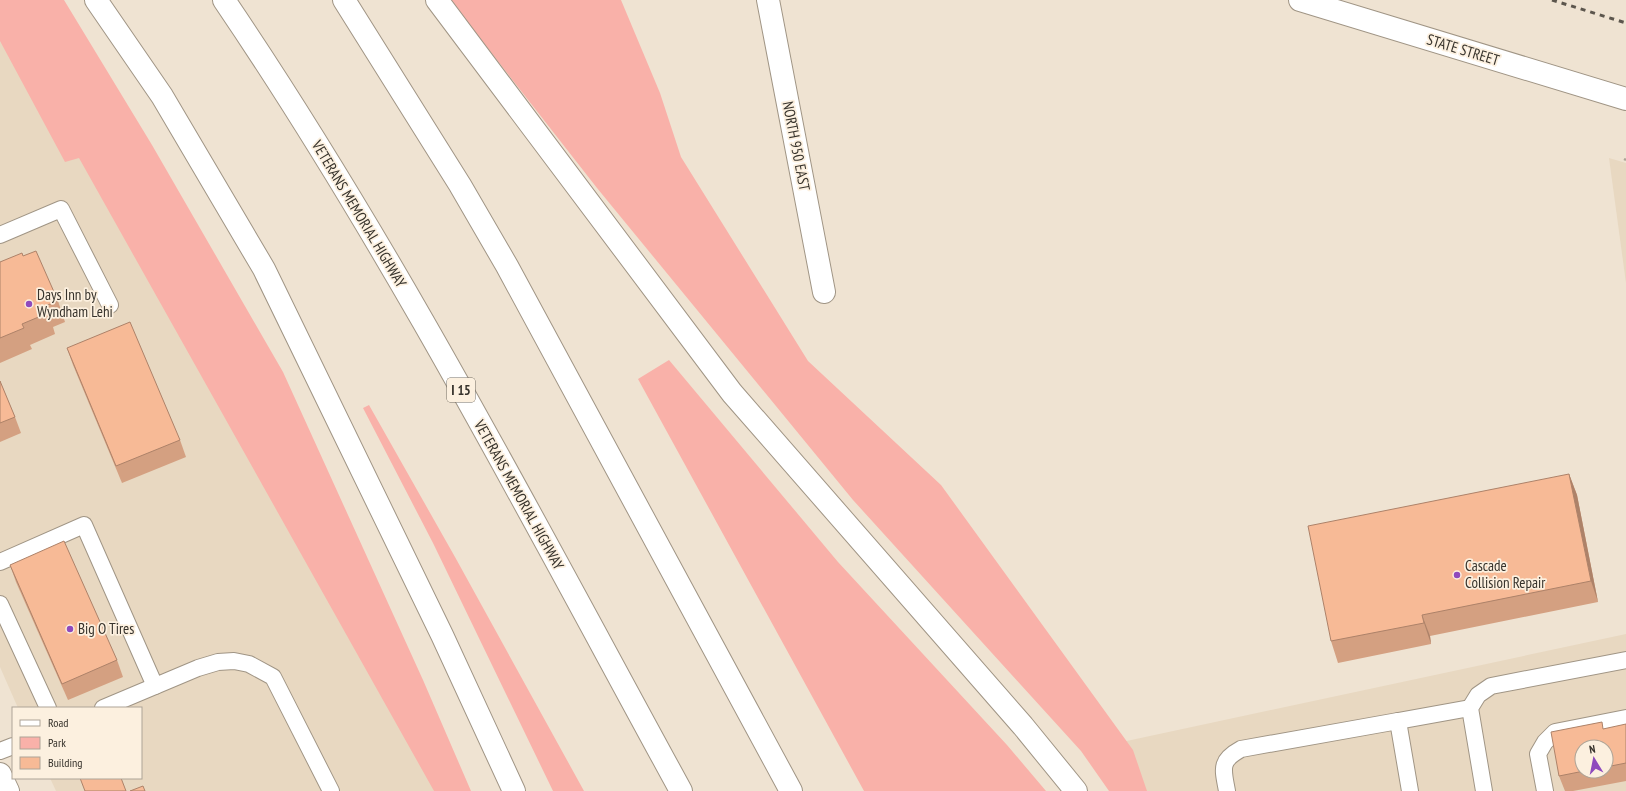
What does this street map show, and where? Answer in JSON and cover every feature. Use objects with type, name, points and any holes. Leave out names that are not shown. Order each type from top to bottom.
[{"type":"main road","points":[[96,0],[162,96],[264,269],[442,635],[514,791]]},
{"type":"main road","name":"VETERANS MEMORIAL HIGHWAY","points":[[224,0],[269,66],[372,232],[681,791]]},
{"type":"main road","points":[[344,0],[460,185],[503,259],[791,791]]},
{"type":"main road","points":[[437,0],[732,393],[1023,726],[1076,791]]},
{"type":"main road","name":"NORTH 950 EAST","points":[[768,0],[824,292]]},
{"type":"main road","name":"STATE STREET","points":[[1300,0],[1626,100]]},
{"type":"main road","points":[[0,774],[8,791]]},
{"type":"lane","points":[[0,235],[61,209],[110,305]]},
{"type":"lane","points":[[0,562],[84,525],[155,686]]},
{"type":"lane","points":[[0,604],[48,707]]},
{"type":"lane","points":[[1484,791],[1470,708],[1478,695],[1491,686],[1626,660]]},
{"type":"lane","points":[[105,707],[198,668],[218,662],[234,661],[249,664],[262,669],[273,677],[330,791]]},
{"type":"lane","points":[[1227,791],[1223,768],[1229,756],[1241,749],[1470,708]]},
{"type":"lane","points":[[1545,791],[1538,754],[1545,742],[1555,732],[1626,718]]},
{"type":"lane","points":[[1398,721],[1410,791]]},
{"type":"lane","points":[[0,751],[12,746]]},
{"type":"shaded area","points":[[0,3],[442,791],[56,791],[50,779],[142,779],[142,707],[18,707],[0,667]]},
{"type":"shaded area","points":[[1609,158],[1626,163],[1626,283]]},
{"type":"shaded area","points":[[1626,634],[1626,791],[1127,791],[1108,745]]},
{"type":"green space","points":[[0,0],[64,0],[152,145],[283,372],[423,680],[471,791],[434,791],[79,158],[65,162],[0,41]]},
{"type":"green space","points":[[450,0],[621,0],[660,93],[681,157],[808,361],[941,485],[1133,750],[1147,791],[1109,791],[1081,751],[853,500],[597,188]]},
{"type":"green space","points":[[669,360],[838,562],[1007,745],[1046,791],[864,791],[638,379]]},
{"type":"green space","points":[[369,405],[584,791],[553,791],[433,543],[363,408]]},
{"type":"building","points":[[36,251],[58,301],[45,306],[48,313],[22,324],[24,328],[0,338],[0,262],[22,253],[23,256]]},
{"type":"building","points":[[130,322],[180,440],[116,466],[67,348]]},
{"type":"building","points":[[0,381],[15,417],[0,423]]},
{"type":"building","name":"Cascade Collision Repair","points":[[1569,474],[1591,581],[1422,615],[1424,623],[1331,641],[1308,526]]},
{"type":"building","name":"Big O Tires","points":[[64,541],[117,660],[62,684],[10,565]]},
{"type":"building","points":[[1602,722],[1603,729],[1626,724],[1626,763],[1614,765],[1614,739],[1574,739],[1574,773],[1559,776],[1551,732]]},
{"type":"building","points":[[80,779],[121,779],[126,791],[85,791]]},
{"type":"building","points":[[143,786],[145,791],[130,791]]},
{"type":"railway","points":[[1552,0],[1626,23]]},
{"type":"place","name":"Days Inn by Wyndham Lehi","points":[[29,304]]},
{"type":"place","name":"Cascade Collision Repair","points":[[1457,575]]},
{"type":"place","name":"Big O Tires","points":[[70,629]]}]
